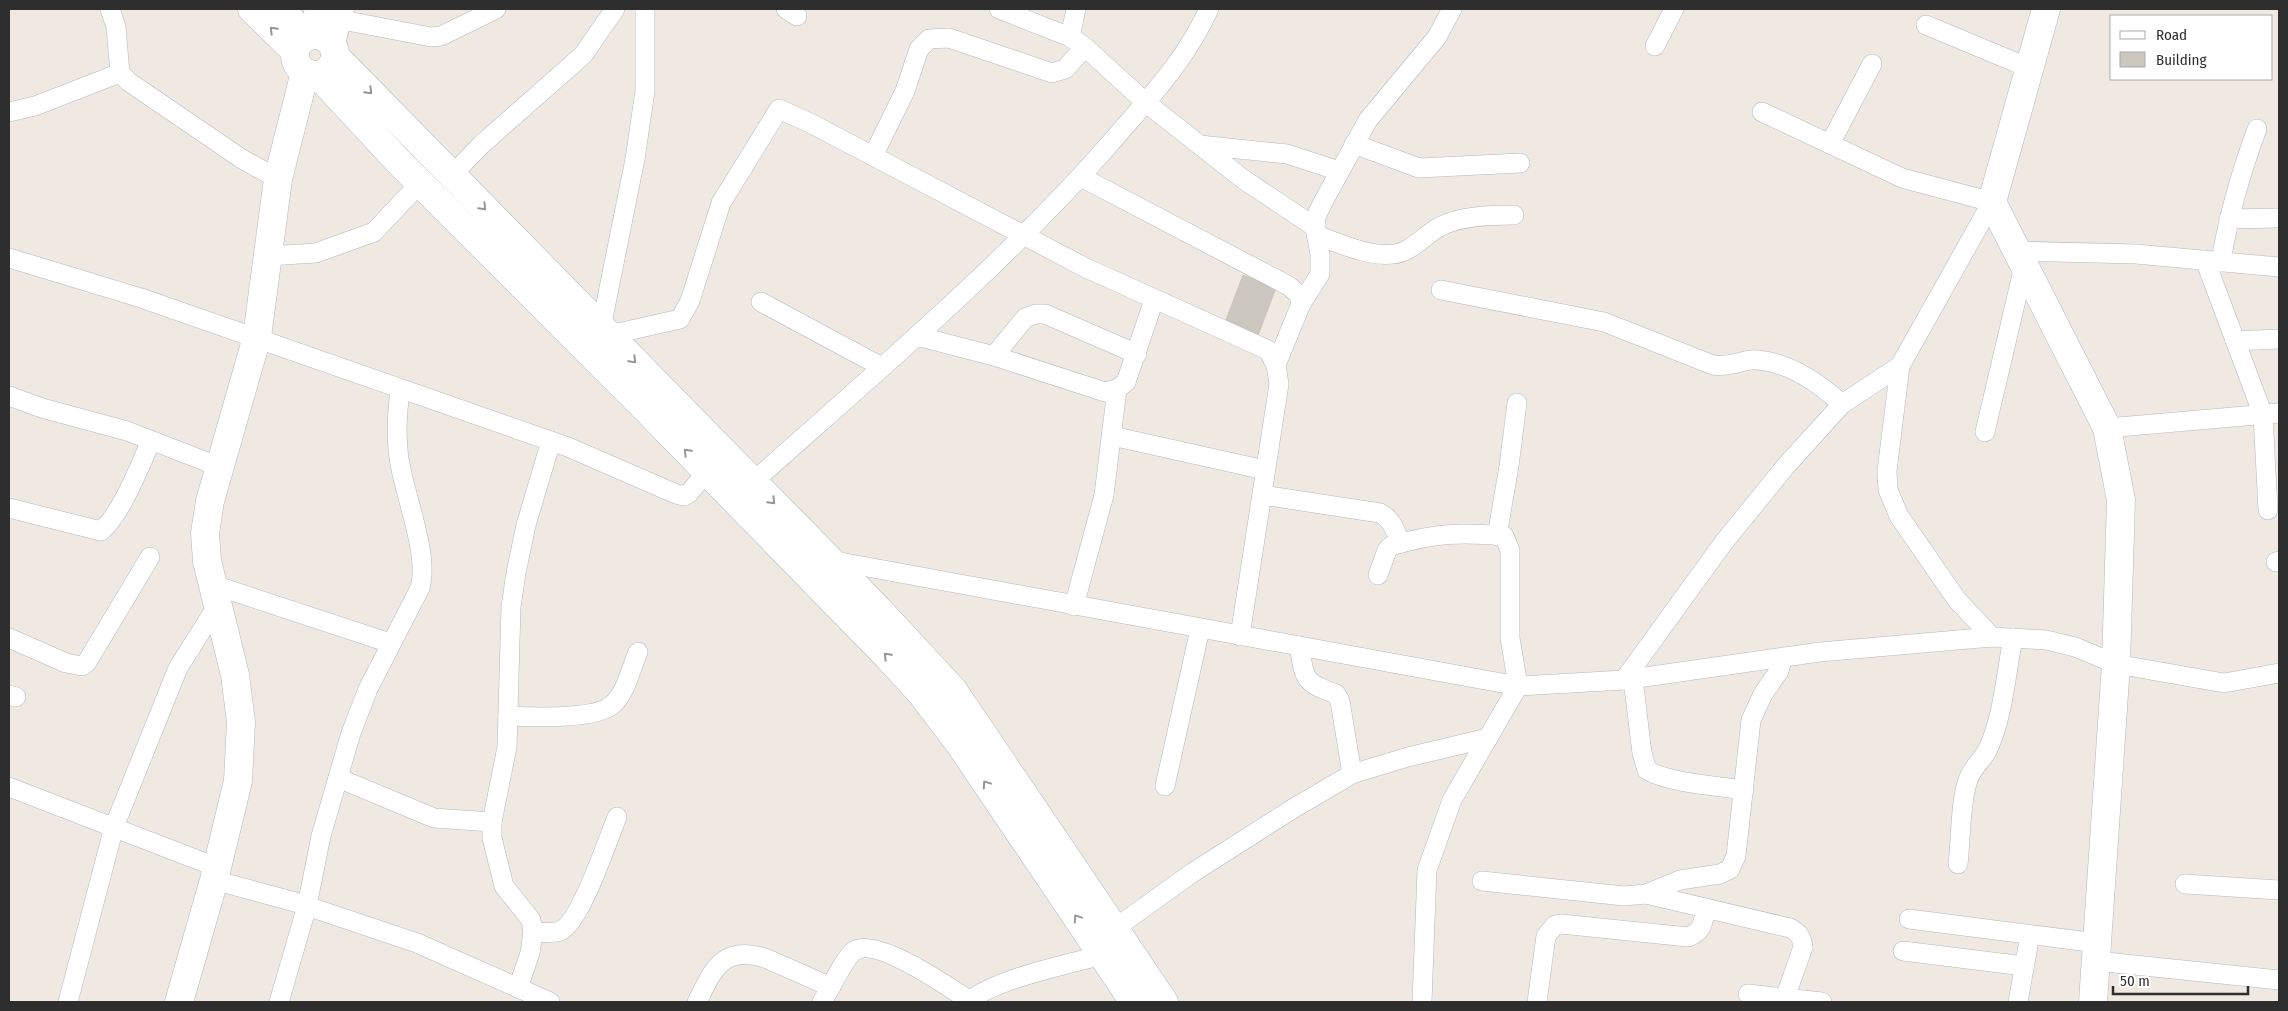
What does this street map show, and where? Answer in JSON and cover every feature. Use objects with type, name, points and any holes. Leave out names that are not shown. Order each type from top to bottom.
[{"type":"street","points":[[110,9],[116,27],[120,73],[129,82],[234,154],[278,179]]},
{"type":"street","points":[[252,9],[320,41],[441,36],[487,11],[496,9]]},
{"type":"street","points":[[281,9],[320,41],[605,331],[715,462],[921,694],[959,743],[1134,1002]]},
{"type":"street","points":[[452,175],[482,144],[583,55],[615,9]]},
{"type":"street","points":[[605,331],[636,159],[645,91],[645,9]]},
{"type":"street","points":[[999,9],[1078,42],[1146,102],[1243,179],[1315,231],[1360,251],[1396,254],[1439,227],[1497,215],[1514,215]]},
{"type":"street","points":[[873,156],[905,91],[919,49],[929,39],[949,38],[1052,73],[1065,69],[1078,42],[1076,9]]},
{"type":"street","points":[[753,482],[917,336],[1081,177],[1177,65],[1197,35],[1209,9]]},
{"type":"street","points":[[1276,366],[1301,304],[1320,274],[1322,264],[1315,231],[1316,217],[1368,120],[1437,37],[1452,9]]},
{"type":"street","points":[[1655,46],[1674,9]]},
{"type":"street","points":[[1992,637],[1957,600],[1899,516],[1888,490],[1887,471],[1900,366],[1992,202],[2046,9]]},
{"type":"street","points":[[1926,25],[2029,68]]},
{"type":"street","points":[[179,1002],[215,873],[238,781],[241,722],[235,675],[208,561],[205,533],[210,501],[257,337],[278,179],[320,41]]},
{"type":"street","points":[[320,41],[420,183],[715,462],[753,482],[954,690],[1164,1002]]},
{"type":"street","points":[[1830,144],[1872,64]]},
{"type":"street","points":[[9,112],[35,106],[120,73]]},
{"type":"street","points":[[605,331],[680,319],[690,301],[700,263],[721,204],[779,109],[812,124],[1084,267],[1268,350],[1276,366],[1279,384],[1240,636]]},
{"type":"street","points":[[1762,112],[1902,178],[1992,202],[2107,428],[2121,500],[2116,664],[2093,1002]]},
{"type":"street","points":[[2257,130],[2244,163],[2229,220],[2213,261],[2235,341],[2271,414],[2268,510]]},
{"type":"street","points":[[1354,144],[1420,168],[1520,163]]},
{"type":"street","points":[[1200,145],[1287,154],[1339,171]]},
{"type":"street","points":[[1081,177],[1289,286],[1298,295],[1301,304]]},
{"type":"street","points":[[268,256],[316,253],[374,232],[420,183]]},
{"type":"street","points":[[2229,220],[2279,218]]},
{"type":"street","points":[[2021,258],[2136,254],[2279,266]]},
{"type":"street","points":[[9,258],[142,298],[257,337],[551,441],[684,496],[690,493],[715,462]]},
{"type":"street","points":[[1985,432],[2021,258]]},
{"type":"street","points":[[1441,290],[1604,322],[1713,365],[1726,367],[1758,360],[1775,364],[1810,378],[1842,404]]},
{"type":"street","points":[[917,336],[994,356],[1105,392],[1117,389],[1126,382],[1154,300]]},
{"type":"street","points":[[761,302],[882,367]]},
{"type":"street","points":[[994,356],[1025,318],[1036,314],[1045,314],[1137,354]]},
{"type":"street","points":[[2235,341],[2279,339]]},
{"type":"street","points":[[1744,790],[1669,778],[1656,775],[1647,770],[1628,680],[1724,542],[1785,467],[1842,404],[1900,366]]},
{"type":"street","points":[[279,1002],[307,906],[321,836],[351,733],[368,689],[420,588],[424,575],[414,522],[400,467],[396,424],[400,389]]},
{"type":"street","points":[[1074,606],[1104,495],[1117,389]]},
{"type":"street","points":[[9,396],[42,408],[127,431],[220,467]]},
{"type":"street","points":[[1497,536],[1517,403]]},
{"type":"street","points":[[2107,428],[2271,414]]},
{"type":"street","points":[[1112,436],[1265,470]]},
{"type":"street","points":[[9,508],[100,531],[110,522],[151,441]]},
{"type":"street","points":[[518,988],[530,953],[533,932],[531,920],[504,886],[492,838],[492,822],[507,747],[511,607],[516,573],[526,525],[551,441]]},
{"type":"street","points":[[1262,495],[1380,513],[1388,517],[1401,543]]},
{"type":"street","points":[[1378,575],[1387,550],[1401,543],[1440,534],[1459,533],[1504,536],[1510,550],[1510,638],[1518,686],[1452,800],[1427,870],[1422,1002]]},
{"type":"street","points":[[9,638],[71,665],[82,666],[87,662],[150,558]]},
{"type":"street","points":[[829,560],[1518,686],[1628,680],[1820,652],[1992,637],[2046,640],[2075,647],[2116,664],[2224,683],[2279,673]]},
{"type":"street","points":[[216,594],[390,643]]},
{"type":"street","points":[[68,1002],[114,827],[178,668],[216,594]]},
{"type":"street","points":[[1165,786],[1200,629]]},
{"type":"street","points":[[1958,864],[1966,789],[1973,769],[1986,752],[1991,738],[1998,714],[2013,638]]},
{"type":"street","points":[[1299,646],[1304,672],[1308,680],[1313,686],[1336,694],[1340,701],[1352,774]]},
{"type":"street","points":[[508,716],[570,717],[610,708],[621,694],[638,652]]},
{"type":"street","points":[[1646,894],[1671,882],[1710,877],[1730,869],[1736,856],[1751,720],[1763,694],[1779,671],[1783,657]]},
{"type":"street","points":[[1114,929],[1192,873],[1294,808],[1352,774],[1408,757],[1488,738]]},
{"type":"street","points":[[338,778],[434,818],[492,822]]},
{"type":"street","points":[[9,787],[114,827],[215,873],[417,943],[550,1002]]},
{"type":"street","points":[[533,932],[560,931],[572,922],[587,891],[617,817]]},
{"type":"street","points":[[1482,881],[1624,896],[1646,894],[1790,928],[1798,932],[1802,939],[1803,948],[1785,998]]},
{"type":"street","points":[[2185,884],[2279,890]]},
{"type":"street","points":[[1537,1002],[1546,936],[1555,925],[1561,924],[1688,937],[1696,934],[1701,928],[1706,908]]},
{"type":"street","points":[[1909,919],[2030,934],[2096,952],[2279,980]]},
{"type":"street","points":[[2018,1002],[2030,934]]},
{"type":"street","points":[[697,1002],[719,963],[727,958],[740,956],[765,958],[826,995],[852,952],[858,948],[874,948],[903,961],[969,1002],[975,996],[992,987],[1102,955]]},
{"type":"street","points":[[1903,951],[2024,966]]},
{"type":"street","points":[[1748,994],[1822,1002]]},
{"type":"building","points":[[1243,275],[1276,288],[1257,338],[1224,325]]}]
